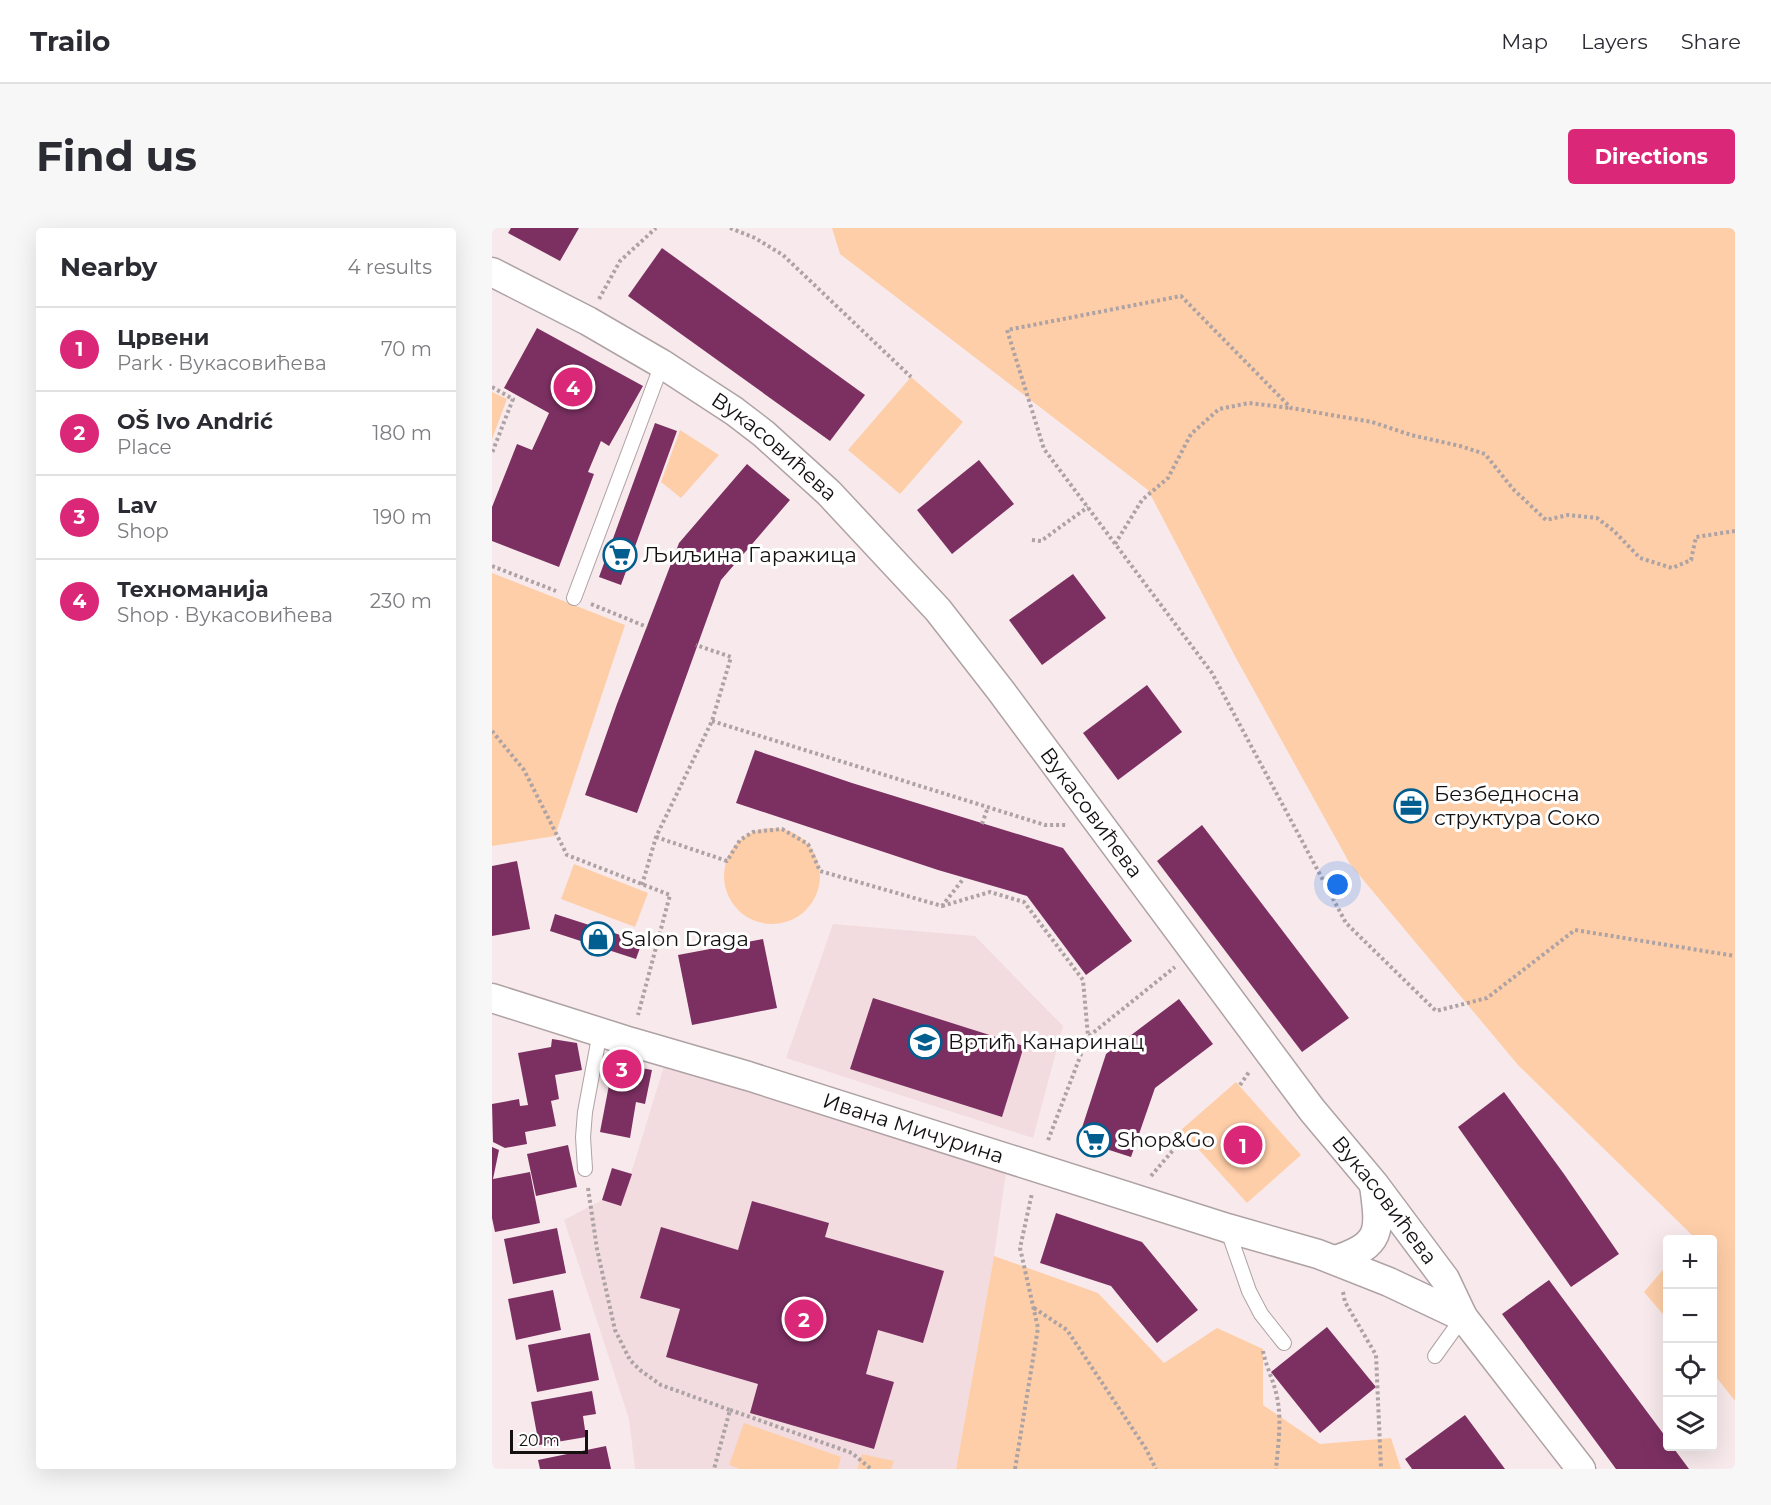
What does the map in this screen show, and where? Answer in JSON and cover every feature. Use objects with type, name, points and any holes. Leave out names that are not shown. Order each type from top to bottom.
[{"type":"street","name":"Вукасовићева","points":[[492,272],[588,321],[662,364],[734,411],[829,493],[938,610],[1001,691],[1312,1110],[1374,1184],[1445,1279],[1463,1317],[1581,1469]]},
{"type":"street","name":"Ивана Мичурина","points":[[492,998],[1335,1260],[1398,1286],[1463,1317]]},
{"type":"street","points":[[1335,1260],[1356,1253],[1367,1245],[1375,1233],[1379,1219],[1374,1184]]},
{"type":"lane","points":[[574,598],[662,364]]},
{"type":"lane","points":[[585,1169],[583,1137],[585,1112],[600,1032]]},
{"type":"lane","points":[[1227,1228],[1249,1291],[1261,1314],[1284,1344]]},
{"type":"lane","points":[[1435,1356],[1463,1317]]},
{"type":"path","points":[[588,321],[620,261],[656,228]]},
{"type":"path","points":[[730,228],[755,238],[783,255],[911,377]]},
{"type":"path","points":[[1291,408],[1180,296],[1007,330],[1044,449],[1212,673],[1346,923],[1436,1011],[1487,998],[1575,930],[1735,956]]},
{"type":"path","points":[[492,387],[513,399],[492,453]]},
{"type":"path","points":[[1115,544],[1142,500],[1168,478],[1191,434],[1219,409],[1249,403],[1372,422],[1411,435],[1485,454],[1514,489],[1546,520],[1568,515],[1597,518],[1614,531],[1640,558],[1672,568],[1691,560],[1696,537],[1735,531]]},
{"type":"path","points":[[1032,540],[1041,541],[1088,507]]},
{"type":"path","points":[[492,566],[647,627]]},
{"type":"path","points":[[642,885],[656,837],[712,721],[731,657],[696,645]]},
{"type":"path","points":[[712,721],[1045,825]]},
{"type":"path","points":[[492,731],[524,770],[567,855],[670,895],[631,1042]]},
{"type":"path","points":[[982,824],[988,807]]},
{"type":"path","points":[[656,837],[727,861],[740,840],[753,832],[782,829],[808,844],[820,871],[942,906],[990,892],[1024,902],[1083,980],[1088,1036],[1037,1168],[1020,1248],[1038,1328],[1015,1469]]},
{"type":"path","points":[[942,906],[964,878]]},
{"type":"path","points":[[1088,1036],[1195,951]]},
{"type":"path","points":[[1132,1198],[1186,1135]]},
{"type":"path","points":[[585,1169],[597,1249],[615,1330],[630,1360],[661,1385],[852,1453],[870,1469]]},
{"type":"path","points":[[1335,1260],[1346,1302],[1376,1355],[1381,1469]]},
{"type":"path","points":[[1034,1307],[1067,1330],[1146,1449],[1156,1469]]},
{"type":"path","points":[[1261,1314],[1264,1358],[1277,1396],[1279,1416],[1276,1469]]},
{"type":"path","points":[[714,1469],[730,1410]]},
{"type":"shaded area","points":[[832,228],[1735,228],[1735,1401],[1717,1378],[1717,1235],[1692,1235],[1518,1065],[1350,864],[1236,658],[1148,490],[840,254]]},
{"type":"shaded area","points":[[911,377],[963,422],[900,494],[848,450]]},
{"type":"shaded area","points":[[492,392],[507,399],[492,439]]},
{"type":"shaded area","points":[[680,430],[719,455],[681,498],[661,482]]},
{"type":"shaded area","points":[[492,573],[625,625],[555,836],[492,846]]},
{"type":"shaded area","points":[[772,828],[790,832],[806,842],[816,858],[820,876],[816,894],[806,910],[790,920],[772,924],[754,920],[738,910],[728,894],[724,876],[728,858],[738,842],[754,832]]},
{"type":"shaded area","points":[[574,864],[648,893],[635,927],[561,899]]},
{"type":"shaded area","name":"Вртић Канаринац","points":[[833,924],[975,936],[1063,1026],[1033,1138],[786,1058]]},
{"type":"shaded area","points":[[668,1053],[1008,1159],[994,1256],[956,1469],[635,1469],[629,1419],[564,1220],[602,1200],[621,1206]]},
{"type":"shaded area","points":[[1236,1082],[1301,1155],[1247,1203],[1181,1130]]},
{"type":"shaded area","points":[[994,1256],[1098,1293],[1164,1363],[1217,1328],[1263,1349],[1263,1405],[1320,1444],[1391,1438],[1401,1469],[956,1469]]},
{"type":"shaded area","points":[[1663,1270],[1663,1314],[1644,1292]]},
{"type":"shaded area","points":[[744,1423],[841,1457],[838,1469],[740,1469],[729,1465]]},
{"type":"shaded area","points":[[862,1454],[894,1461],[891,1469],[857,1469]]},
{"type":"building","points":[[511,228],[579,228],[560,261],[508,233]]},
{"type":"building","points":[[662,248],[865,395],[830,441],[628,296]]},
{"type":"building","points":[[537,328],[643,386],[609,446],[601,441],[588,472],[594,474],[559,567],[492,541],[492,507],[517,444],[532,450],[549,413],[504,388]]},
{"type":"building","points":[[655,423],[677,431],[621,585],[599,577]]},
{"type":"building","points":[[979,460],[1014,504],[952,554],[917,510]]},
{"type":"building","points":[[747,464],[790,500],[721,580],[637,813],[585,795],[617,704],[679,543]]},
{"type":"building","points":[[1073,574],[1106,618],[1042,665],[1009,620]]},
{"type":"building","points":[[1147,685],[1182,732],[1118,780],[1083,733]]},
{"type":"building","points":[[755,750],[852,783],[1063,848],[1132,941],[1086,975],[1027,896],[938,870],[736,803]]},
{"type":"building","points":[[1202,825],[1349,1018],[1302,1052],[1157,861]]},
{"type":"building","points":[[517,861],[530,929],[492,936],[492,866]]},
{"type":"building","points":[[555,914],[642,942],[636,959],[550,931]]},
{"type":"building","points":[[763,939],[777,1008],[692,1025],[678,955]]},
{"type":"building","points":[[873,998],[1024,1046],[1002,1117],[850,1069]]},
{"type":"building","points":[[1179,999],[1213,1044],[1155,1088],[1131,1157],[1078,1140],[1106,1054]]},
{"type":"building","points":[[552,1039],[577,1043],[582,1070],[555,1075],[559,1099],[551,1101],[556,1126],[525,1132],[527,1144],[505,1148],[493,1142],[492,1104],[519,1099],[520,1106],[528,1105],[518,1053],[551,1047]]},
{"type":"building","points":[[620,1064],[652,1070],[645,1104],[636,1102],[630,1138],[600,1132],[609,1085],[616,1086]]},
{"type":"building","points":[[1504,1092],[1619,1254],[1571,1287],[1458,1127]]},
{"type":"building","points":[[568,1145],[577,1187],[536,1196],[527,1154]]},
{"type":"building","points":[[492,1147],[499,1150],[493,1179],[530,1172],[540,1223],[495,1232],[492,1218]]},
{"type":"building","points":[[612,1168],[632,1174],[621,1206],[602,1200]]},
{"type":"building","points":[[752,1201],[829,1223],[825,1237],[944,1271],[923,1343],[878,1330],[866,1374],[894,1382],[874,1449],[750,1413],[758,1384],[666,1357],[680,1309],[640,1298],[661,1227],[738,1250]]},
{"type":"building","points":[[1056,1213],[1142,1242],[1198,1310],[1157,1343],[1111,1286],[1040,1263]]},
{"type":"building","points":[[557,1228],[566,1273],[513,1284],[504,1239]]},
{"type":"building","points":[[1549,1280],[1663,1433],[1663,1451],[1676,1451],[1689,1469],[1616,1469],[1502,1314]]},
{"type":"building","points":[[553,1290],[561,1330],[516,1340],[508,1299]]},
{"type":"building","points":[[1327,1327],[1376,1387],[1320,1433],[1271,1372]]},
{"type":"building","points":[[590,1333],[599,1380],[537,1392],[528,1345]]},
{"type":"building","points":[[592,1391],[596,1414],[583,1416],[586,1437],[539,1445],[531,1402]]},
{"type":"building","points":[[1465,1415],[1505,1469],[1412,1469],[1405,1459]]},
{"type":"building","points":[[606,1446],[611,1469],[540,1469],[538,1460]]},
{"type":"place","name":"Техноманија","points":[[573,387]]},
{"type":"place","name":"Љиљина Гаражица","points":[[620,555]]},
{"type":"place","name":"Безбедносна структура Соко","points":[[1411,806]]},
{"type":"place","name":"Salon Draga","points":[[598,939]]},
{"type":"place","name":"Вртић Канаринац","points":[[925,1042]]},
{"type":"place","name":"Lav","points":[[622,1069]]},
{"type":"place","name":"Shop&Go","points":[[1094,1140]]},
{"type":"place","name":"Црвени","points":[[1243,1145]]},
{"type":"place","name":"OŠ Ivo Andrić","points":[[804,1319]]}]
